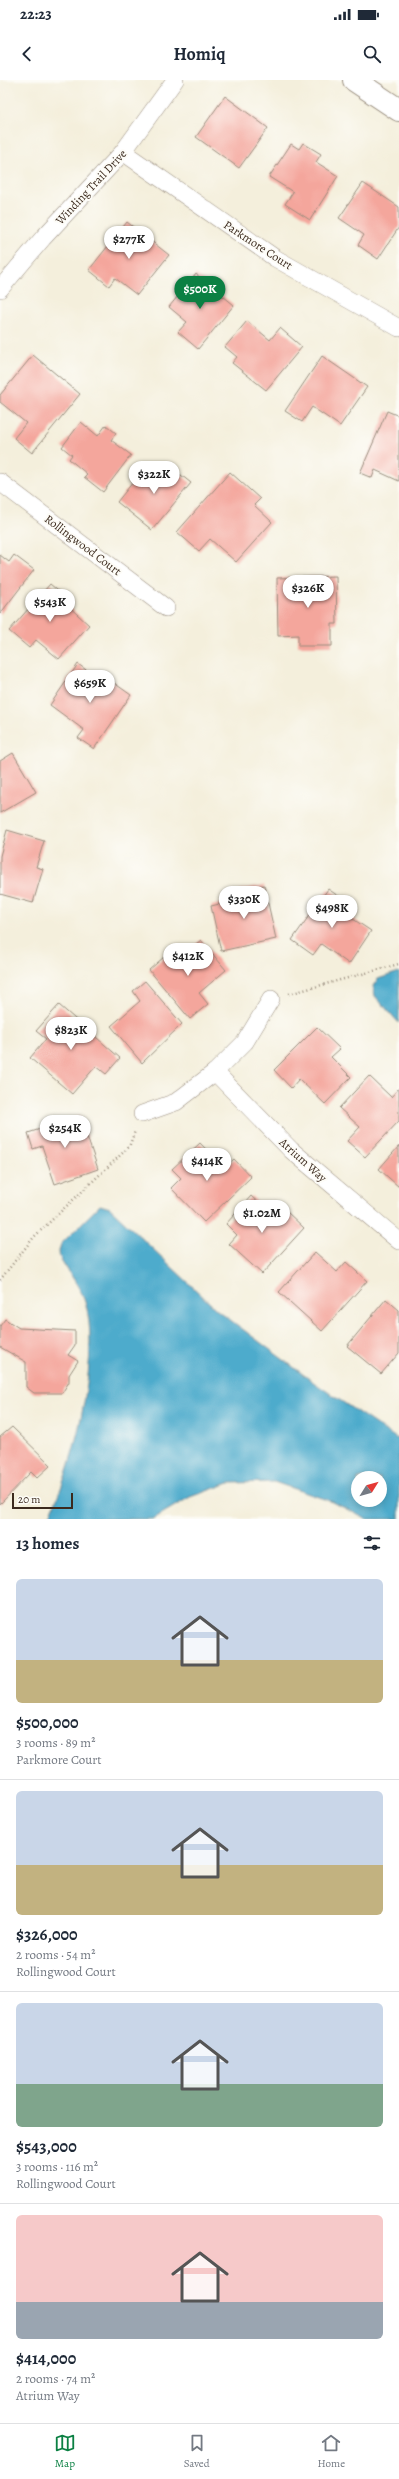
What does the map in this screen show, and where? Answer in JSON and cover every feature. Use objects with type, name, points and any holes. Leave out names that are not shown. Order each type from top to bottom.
[{"type":"street","name":"Winding Trail Drive","points":[[0,289],[43,238],[123,152],[175,80]]},
{"type":"street","points":[[354,80],[399,110]]},
{"type":"street","name":"Parkmore Court","points":[[123,152],[275,258],[399,328]]},
{"type":"street","name":"Rollingwood Court","points":[[0,482],[166,608]]},
{"type":"street","points":[[142,1114],[176,1102],[215,1072],[245,1042],[271,999]]},
{"type":"street","name":"Atrium Way","points":[[215,1072],[291,1150],[399,1241]]},
{"type":"path","points":[[271,999],[399,964]]},
{"type":"path","points":[[0,1280],[34,1237],[129,1147],[142,1114]]},
{"type":"water","points":[[399,972],[399,1023],[375,996],[373,986],[378,979]]},
{"type":"water","points":[[100,1205],[110,1208],[217,1310],[316,1384],[399,1440],[399,1519],[366,1519],[333,1502],[274,1482],[229,1483],[190,1497],[153,1519],[48,1519],[66,1473],[81,1416],[87,1387],[90,1332],[85,1301],[58,1254],[61,1244]]},
{"type":"building","points":[[225,96],[268,128],[239,168],[196,137]]},
{"type":"building","points":[[303,143],[321,154],[316,162],[338,176],[310,220],[285,204],[293,192],[269,177],[291,144],[299,149]]},
{"type":"building","points":[[363,183],[399,207],[399,227],[378,259],[358,245],[364,235],[339,218]]},
{"type":"building","points":[[127,222],[169,255],[137,295],[115,278],[109,286],[89,270]]},
{"type":"building","points":[[196,274],[234,305],[198,349],[178,332],[187,322],[169,307]]},
{"type":"building","points":[[247,321],[270,340],[280,328],[302,347],[266,390],[232,363],[237,357],[225,347]]},
{"type":"building","points":[[33,355],[80,394],[32,453],[14,438],[26,423],[0,402],[0,395]]},
{"type":"building","points":[[322,356],[367,387],[340,426],[312,407],[302,422],[285,411]]},
{"type":"building","points":[[387,411],[399,416],[399,481],[375,470],[372,478],[360,473]]},
{"type":"building","points":[[81,422],[98,436],[106,425],[116,433],[111,440],[131,455],[103,492],[84,477],[87,474],[69,459],[72,455],[62,447]]},
{"type":"building","points":[[166,463],[191,483],[152,530],[117,502],[146,466],[157,475]]},
{"type":"building","points":[[230,472],[260,499],[254,505],[272,522],[236,562],[210,539],[199,551],[177,532]]},
{"type":"building","points":[[0,555],[9,562],[14,555],[34,570],[0,614]]},
{"type":"building","points":[[336,576],[337,624],[332,624],[332,646],[298,646],[298,635],[278,636],[277,578]]},
{"type":"building","points":[[50,584],[69,600],[66,604],[89,625],[59,659],[36,640],[29,648],[9,631]]},
{"type":"building","points":[[78,664],[104,683],[107,678],[131,695],[94,749],[78,738],[84,730],[50,705]]},
{"type":"building","points":[[13,753],[36,792],[0,813],[0,761]]},
{"type":"building","points":[[7,830],[44,841],[36,867],[43,869],[33,903],[0,894],[0,856]]},
{"type":"building","points":[[264,885],[276,939],[221,951],[211,906],[241,899],[239,890]]},
{"type":"building","points":[[328,889],[353,906],[347,915],[371,931],[349,964],[321,944],[313,955],[292,940]]},
{"type":"building","points":[[201,940],[226,970],[199,993],[208,1004],[190,1019],[149,970],[172,950],[179,958]]},
{"type":"building","points":[[145,981],[182,1024],[142,1063],[111,1026],[140,1001],[133,991]]},
{"type":"building","points":[[59,1005],[120,1058],[106,1074],[96,1066],[72,1094],[30,1058],[46,1039],[36,1031]]},
{"type":"building","points":[[317,1027],[340,1049],[331,1057],[351,1077],[325,1104],[299,1079],[291,1088],[274,1070]]},
{"type":"building","points":[[369,1076],[391,1097],[399,1088],[399,1121],[365,1157],[347,1141],[360,1127],[339,1108]]},
{"type":"building","points":[[80,1116],[98,1169],[55,1184],[42,1146],[33,1149],[28,1133]]},
{"type":"building","points":[[200,1143],[224,1168],[234,1159],[251,1177],[204,1222],[171,1188],[181,1178],[172,1169]]},
{"type":"building","points":[[399,1146],[399,1187],[379,1169]]},
{"type":"building","points":[[251,1196],[277,1220],[286,1211],[304,1228],[262,1274],[229,1244],[237,1235],[226,1224]]},
{"type":"building","points":[[315,1252],[337,1272],[346,1262],[367,1281],[322,1331],[279,1292]]},
{"type":"building","points":[[386,1299],[399,1310],[399,1353],[381,1374],[347,1346]]},
{"type":"building","points":[[5,1319],[19,1328],[75,1331],[75,1345],[68,1355],[78,1361],[69,1375],[69,1382],[62,1393],[34,1393],[26,1387],[26,1362],[0,1347],[0,1326]]},
{"type":"building","points":[[12,1427],[51,1465],[37,1478],[31,1472],[0,1504],[0,1437]]}]
